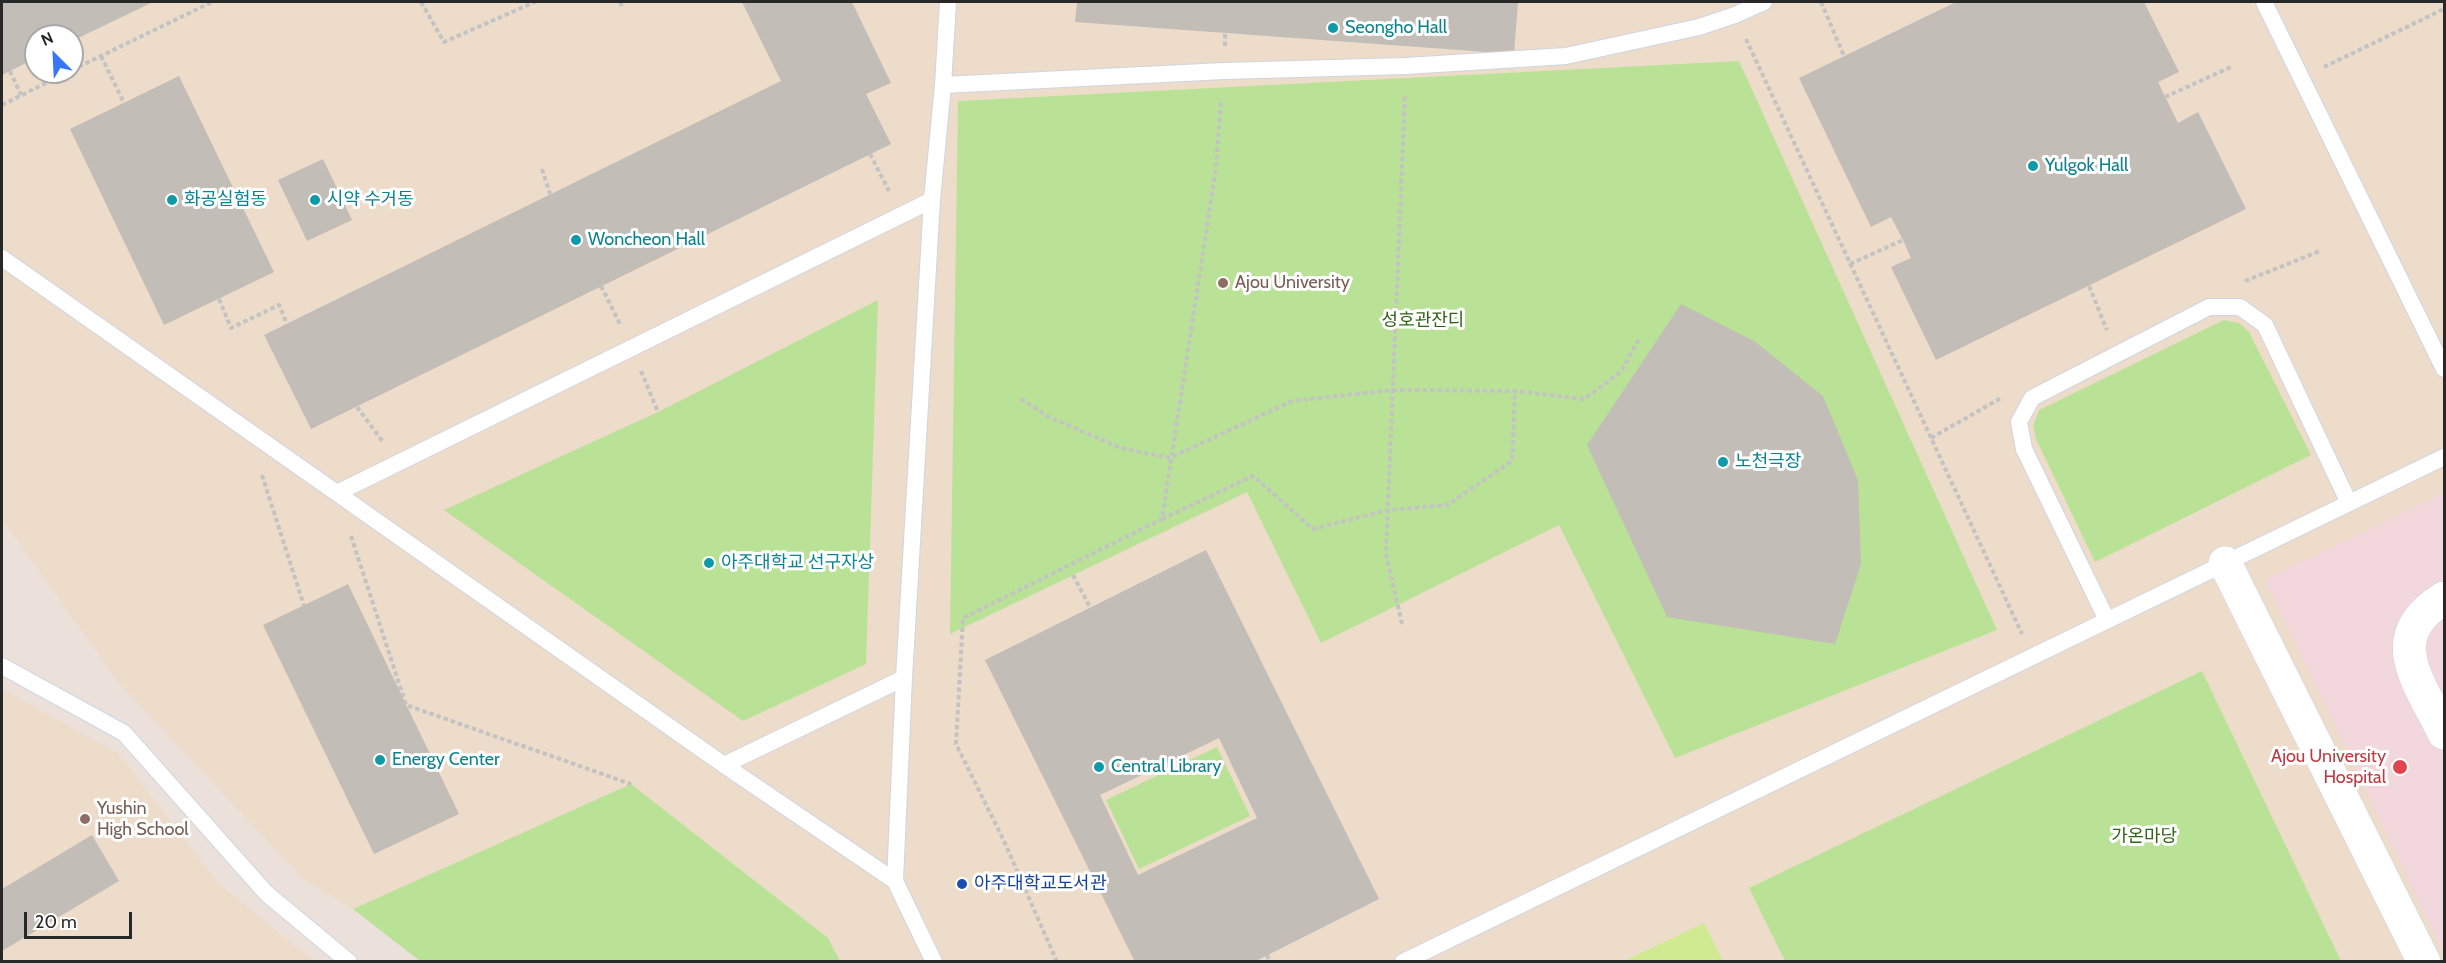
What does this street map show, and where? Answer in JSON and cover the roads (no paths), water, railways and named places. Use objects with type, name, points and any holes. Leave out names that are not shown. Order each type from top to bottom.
[{"type":"street","points":[[2225,563],[2424,962]]},
{"type":"street","points":[[2445,598],[2416,621],[2408,643],[2410,661],[2445,734]]},
{"type":"lane","points":[[934,962],[896,881],[904,678],[932,200],[948,2]]},
{"type":"lane","points":[[943,85],[1224,71],[1406,66],[1566,56],[1699,27],[1764,2]]},
{"type":"lane","points":[[2264,2],[2445,369]]},
{"type":"lane","points":[[337,493],[932,200]]},
{"type":"lane","points":[[2,258],[724,765],[896,881]]},
{"type":"lane","points":[[2107,620],[2024,449],[2019,422],[2032,398],[2209,307],[2240,307],[2265,325],[2349,503]]},
{"type":"lane","points":[[1403,962],[2445,457]]},
{"type":"lane","points":[[2,666],[124,733],[267,894],[349,962]]},
{"type":"lane","points":[[724,765],[904,678]]},
{"type":"place","name":"Seongho Hall","points":[[1333,28]]},
{"type":"place","name":"Yulgok Hall","points":[[2033,166]]},
{"type":"place","name":"화공실험동","points":[[172,200]]},
{"type":"place","name":"시약 수거동","points":[[315,200]]},
{"type":"place","name":"Woncheon Hall","points":[[576,240]]},
{"type":"place","name":"Ajou University","points":[[1223,283]]},
{"type":"place","name":"노천극장","points":[[1723,462]]},
{"type":"place","name":"아주대학교 선구자상","points":[[709,563]]},
{"type":"place","name":"Energy Center","points":[[380,760]]},
{"type":"place","name":"Central Library","points":[[1099,767]]},
{"type":"place","name":"Ajou University Hospital","points":[[2400,767]]},
{"type":"place","name":"Yushin High School","points":[[85,819]]},
{"type":"place","name":"아주대학교도서관","points":[[962,884]]},
{"type":"park label","name":"성호관잔디","points":[[1423,321]]},
{"type":"park label","name":"가온마당","points":[[2144,837]]}]
